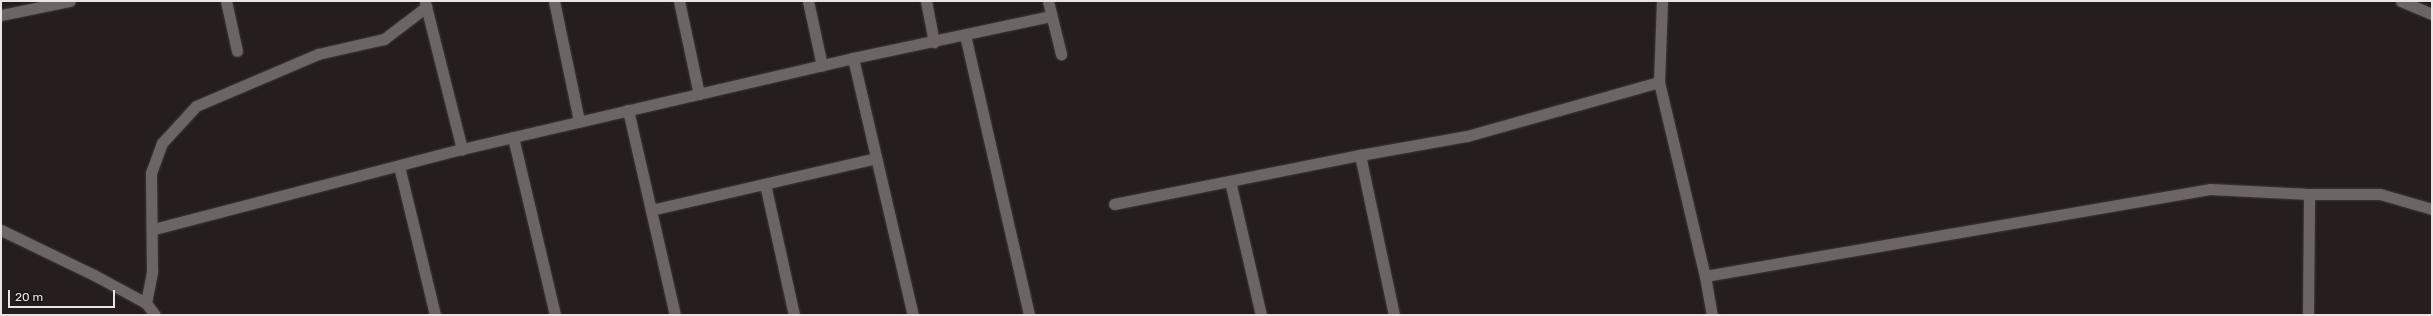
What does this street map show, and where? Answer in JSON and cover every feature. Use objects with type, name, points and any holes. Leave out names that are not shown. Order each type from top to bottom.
[{"type":"street","points":[[1,15],[70,1]]},
{"type":"street","points":[[226,1],[237,51]]},
{"type":"street","points":[[554,1],[579,121]]},
{"type":"street","points":[[679,1],[699,94]]},
{"type":"street","points":[[808,1],[822,66]]},
{"type":"street","points":[[926,1],[934,42]]},
{"type":"street","points":[[1048,1],[1061,54]]},
{"type":"street","points":[[1662,1],[1659,82],[1705,276],[1712,315]]},
{"type":"street","points":[[2401,1],[2432,14]]},
{"type":"street","points":[[146,303],[152,271],[154,229],[151,172],[162,143],[196,106],[318,54],[384,39],[425,4],[462,149]]},
{"type":"street","points":[[154,229],[462,149],[579,121],[853,58],[1051,16]]},
{"type":"street","points":[[966,35],[1029,315]]},
{"type":"street","points":[[853,58],[913,315]]},
{"type":"street","points":[[1114,204],[1360,155],[1467,136],[1659,82]]},
{"type":"street","points":[[628,110],[675,315]]},
{"type":"street","points":[[513,137],[555,315]]},
{"type":"street","points":[[1360,155],[1394,315]]},
{"type":"street","points":[[651,210],[876,158]]},
{"type":"street","points":[[399,166],[436,315]]},
{"type":"street","points":[[1230,181],[1261,315]]},
{"type":"street","points":[[765,184],[794,315]]},
{"type":"street","points":[[1705,276],[2210,189],[2309,194],[2380,194],[2432,209]]},
{"type":"street","points":[[2308,315],[2309,194]]},
{"type":"street","points":[[1,230],[94,275],[146,303],[155,315]]}]
